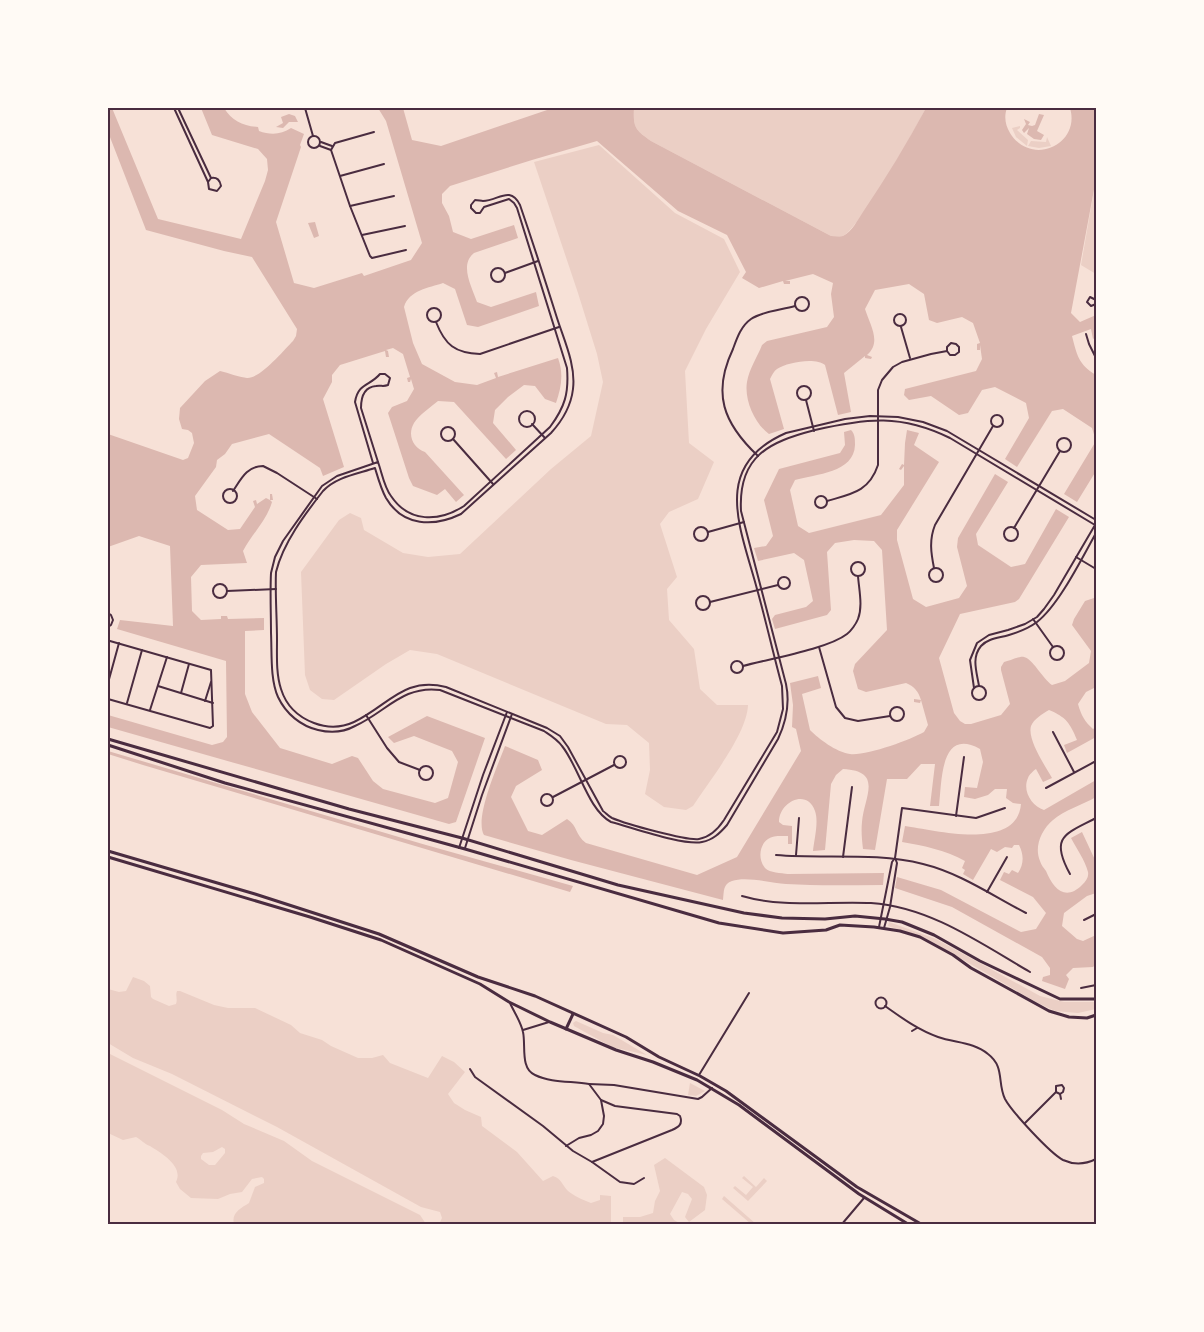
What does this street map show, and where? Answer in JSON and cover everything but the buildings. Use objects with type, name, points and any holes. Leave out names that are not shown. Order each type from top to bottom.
[{"type":"main road","points":[[108,739],[330,803],[462,838],[618,885],[744,913],[782,918],[824,919],[855,916],[887,919],[916,927],[934,935],[980,961],[1060,998],[1096,999]]},
{"type":"main road","points":[[108,745],[225,783],[465,849],[719,923],[783,933],[826,930],[840,925],[879,927],[920,937],[1049,1011],[1069,1017],[1087,1018],[1096,1015]]},
{"type":"main road","points":[[108,851],[255,894],[379,934],[478,977],[535,996],[633,1040],[660,1057],[699,1075],[738,1099],[857,1187],[921,1224]]},
{"type":"main road","points":[[108,857],[381,940],[480,984],[509,1002],[550,1022],[616,1050],[661,1064],[712,1088],[757,1118],[864,1198],[908,1224]]},
{"type":"main road","points":[[566,1029],[573,1014]]},
{"type":"street","points":[[174,108],[208,182],[209,189],[212,191],[219,189],[221,186],[220,181],[216,178],[211,178]]},
{"type":"street","points":[[305,108],[313,136],[317,137],[321,142],[332,146]]},
{"type":"street","points":[[176,112],[179,109],[211,178]]},
{"type":"street","points":[[374,132],[335,142],[331,150],[350,206],[371,257],[406,250]]},
{"type":"street","points":[[313,136],[308,141],[310,146],[314,149],[320,146],[331,150]]},
{"type":"street","points":[[320,146],[321,142]]},
{"type":"street","points":[[340,176],[384,164]]},
{"type":"street","points":[[208,182],[211,178]]},
{"type":"street","points":[[504,195],[514,197],[520,205],[572,368],[573,381],[570,402],[561,420],[545,438],[461,514],[432,523],[417,521],[396,511],[383,492],[355,402],[360,388],[382,374],[387,374],[390,378],[388,385],[384,387],[379,385],[371,387],[365,391],[361,401],[361,408],[378,462],[390,494],[401,507],[418,516],[437,518],[457,510],[550,427],[562,410],[567,391],[567,368],[517,208],[512,201],[505,200],[484,208],[480,213],[473,211],[471,205],[476,200],[482,202],[504,195]]},
{"type":"street","points":[[350,206],[394,196]]},
{"type":"street","points":[[482,202],[484,208]]},
{"type":"street","points":[[362,235],[405,226]]},
{"type":"street","points":[[524,232],[529,230]]},
{"type":"street","points":[[505,273],[539,260]]},
{"type":"street","points":[[497,268],[501,268],[505,273],[504,278],[499,282],[492,277],[492,271],[497,268]]},
{"type":"street","points":[[542,289],[548,288]]},
{"type":"street","points":[[802,297],[806,298],[809,305],[808,308],[801,311],[795,306],[798,299],[802,297]]},
{"type":"street","points":[[1096,300],[1090,297],[1087,302],[1089,306],[1096,304]]},
{"type":"street","points":[[758,456],[732,426],[726,411],[721,390],[726,364],[746,323],[761,314],[795,306]]},
{"type":"street","points":[[432,308],[436,308],[441,312],[441,318],[436,322],[432,322],[428,318],[428,312],[432,308]]},
{"type":"street","points":[[901,327],[905,324],[906,319],[903,315],[899,314],[895,317],[894,322],[897,326],[901,327],[910,359]]},
{"type":"street","points":[[436,322],[447,343],[456,350],[480,354],[560,327]]},
{"type":"street","points":[[1086,334],[1096,358]]},
{"type":"street","points":[[951,343],[959,347],[955,355],[950,355],[947,351],[947,346],[951,343]]},
{"type":"street","points":[[827,501],[864,488],[878,465],[878,390],[882,380],[894,367],[910,359],[947,351]]},
{"type":"street","points":[[377,378],[379,385]]},
{"type":"street","points":[[568,380],[573,381]]},
{"type":"street","points":[[803,386],[811,392],[810,397],[806,400],[801,399],[798,394],[803,386]]},
{"type":"street","points":[[806,400],[814,431]]},
{"type":"street","points":[[527,411],[532,413],[534,419],[532,424],[526,426],[521,424],[519,418],[521,413],[527,411]]},
{"type":"street","points":[[995,414],[1000,415],[1003,419],[1002,424],[998,427],[993,426],[990,422],[991,418],[995,414]]},
{"type":"street","points":[[380,467],[343,478],[328,486],[317,499],[280,557],[276,572],[278,678],[284,697],[295,712],[310,722],[328,727],[354,722],[402,691],[414,686],[430,684],[446,687],[551,730],[564,741],[603,810],[608,815],[618,820],[691,839],[702,838],[715,831],[729,812],[779,726],[783,705],[782,686],[736,509],[737,490],[743,470],[755,453],[776,437],[845,420],[878,416],[912,420],[947,431],[1068,503],[1096,523]]},
{"type":"street","points":[[378,462],[342,474],[326,482],[313,497],[278,549],[271,573],[270,589],[272,659],[275,688],[278,697],[290,715],[310,728],[326,732],[340,731],[369,719],[413,691],[429,688],[440,690],[549,734],[561,744],[597,810],[606,819],[689,843],[712,839],[722,831],[783,729],[787,705],[787,689],[741,511],[745,476],[758,456],[768,447],[777,442],[814,431],[861,420],[911,424],[934,430],[1065,507],[1096,523]]},
{"type":"street","points":[[911,424],[912,420]]},
{"type":"street","points":[[532,424],[545,438]]},
{"type":"street","points":[[934,568],[930,547],[934,525],[993,426]]},
{"type":"street","points":[[448,427],[452,429],[455,434],[453,439],[447,442],[444,440],[441,435],[443,430],[448,427]]},
{"type":"street","points":[[776,437],[777,442]]},
{"type":"street","points":[[1062,438],[1067,439],[1070,443],[1070,448],[1066,452],[1060,451],[1057,447],[1058,442],[1062,438]]},
{"type":"street","points":[[453,439],[493,485]]},
{"type":"street","points":[[1014,528],[1060,451]]},
{"type":"street","points":[[234,491],[250,469],[263,466],[317,499]]},
{"type":"street","points":[[1006,472],[1009,468]]},
{"type":"street","points":[[342,474],[343,478]]},
{"type":"street","points":[[737,490],[742,491]]},
{"type":"street","points":[[234,491],[236,499],[232,503],[227,502],[224,497],[225,492],[234,491]]},
{"type":"street","points":[[820,496],[824,497],[827,501],[826,506],[822,508],[818,507],[815,503],[816,499],[820,496]]},
{"type":"street","points":[[1065,507],[1068,503]]},
{"type":"street","points":[[417,521],[418,516]]},
{"type":"street","points":[[708,532],[744,522]]},
{"type":"street","points":[[974,688],[979,686],[984,688],[986,693],[984,698],[976,700],[972,696],[974,688],[970,660],[974,648],[989,635],[1016,628],[1033,619],[1050,601],[1096,523]]},
{"type":"street","points":[[700,527],[708,532],[706,539],[696,538],[695,532],[700,527]]},
{"type":"street","points":[[1009,528],[1014,528],[1018,532],[1017,537],[1013,540],[1008,540],[1004,536],[1005,531],[1009,528]]},
{"type":"street","points":[[979,686],[975,663],[978,651],[982,645],[990,640],[1019,632],[1036,623],[1051,609],[1096,533]]},
{"type":"street","points":[[748,556],[752,555]]},
{"type":"street","points":[[1076,557],[1096,569]]},
{"type":"street","points":[[855,563],[863,565],[864,568],[864,572],[858,576],[851,572],[852,565],[855,563]]},
{"type":"street","points":[[934,568],[940,569],[943,573],[943,579],[939,582],[933,582],[929,578],[930,572],[934,568]]},
{"type":"street","points":[[743,666],[819,646],[840,639],[848,634],[858,620],[860,607],[858,576]]},
{"type":"street","points":[[782,577],[786,577],[790,582],[785,590],[779,588],[778,585],[782,577]]},
{"type":"street","points":[[219,584],[225,586],[227,591],[221,598],[215,596],[213,590],[219,584]]},
{"type":"street","points":[[710,602],[778,585]]},
{"type":"street","points":[[227,591],[276,589]]},
{"type":"street","points":[[705,597],[710,602],[710,606],[704,610],[700,609],[696,603],[698,599],[705,597]]},
{"type":"street","points":[[108,613],[113,620],[108,627]]},
{"type":"street","points":[[1033,619],[1053,647]]},
{"type":"street","points":[[766,623],[770,622]]},
{"type":"street","points":[[271,626],[277,626]]},
{"type":"street","points":[[108,699],[210,728],[213,726],[211,670],[110,641]]},
{"type":"street","points":[[108,683],[119,643]]},
{"type":"street","points":[[819,646],[836,707],[845,718],[858,721],[890,716]]},
{"type":"street","points":[[1059,646],[1063,649],[1064,654],[1061,659],[1056,660],[1051,657],[1050,651],[1053,647],[1059,646]]},
{"type":"street","points":[[127,704],[142,650]]},
{"type":"street","points":[[150,711],[167,657]]},
{"type":"street","points":[[736,661],[743,666],[742,671],[736,674],[730,668],[736,661]]},
{"type":"street","points":[[182,693],[189,664]]},
{"type":"street","points":[[205,701],[212,680]]},
{"type":"street","points":[[158,686],[213,703]]},
{"type":"street","points":[[895,708],[901,709],[903,713],[901,719],[897,721],[893,720],[890,716],[890,712],[895,708]]},
{"type":"street","points":[[460,848],[482,775],[507,712]]},
{"type":"street","points":[[465,849],[482,795],[512,714]]},
{"type":"street","points":[[366,715],[387,748],[399,762],[420,770]]},
{"type":"street","points":[[549,734],[551,730]]},
{"type":"street","points":[[1052,732],[1074,773]]},
{"type":"street","points":[[620,755],[626,759],[625,766],[622,768],[614,765],[613,762],[617,756],[620,755]]},
{"type":"street","points":[[956,816],[964,757]]},
{"type":"street","points":[[760,761],[764,763]]},
{"type":"street","points":[[1046,788],[1096,761]]},
{"type":"street","points":[[553,798],[614,765]]},
{"type":"street","points":[[424,766],[428,766],[432,769],[433,775],[429,779],[423,779],[420,776],[420,770],[424,766]]},
{"type":"street","points":[[843,857],[852,787]]},
{"type":"street","points":[[545,794],[551,795],[553,798],[553,804],[548,807],[540,802],[545,794]]},
{"type":"street","points":[[879,927],[892,862],[895,858],[902,808],[979,818],[1005,808]]},
{"type":"street","points":[[729,812],[733,815]]},
{"type":"street","points":[[796,856],[799,818]]},
{"type":"street","points":[[1070,874],[1062,856],[1060,841],[1066,834],[1096,818]]},
{"type":"street","points":[[776,855],[895,858],[924,864],[948,872],[1026,913]]},
{"type":"street","points":[[884,928],[890,907],[897,863],[895,858]]},
{"type":"street","points":[[987,892],[1007,858]]},
{"type":"street","points":[[742,896],[802,903],[873,903],[916,912],[937,919],[1030,972]]},
{"type":"street","points":[[1084,920],[1096,914]]},
{"type":"street","points":[[1081,988],[1096,985]]},
{"type":"street","points":[[699,1075],[749,993]]},
{"type":"street","points":[[885,1006],[887,1003],[885,999],[880,998],[877,1000],[876,1005],[878,1007],[885,1006],[917,1028],[940,1038],[979,1048],[987,1052],[999,1066],[1001,1087],[1008,1103],[1041,1141],[1062,1159],[1080,1163],[1096,1159]]},
{"type":"street","points":[[509,1002],[523,1030],[525,1060],[527,1068],[533,1074],[566,1082],[614,1085],[698,1099],[712,1088]]},
{"type":"street","points":[[523,1030],[550,1022]]},
{"type":"street","points":[[912,1031],[917,1028]]},
{"type":"street","points":[[470,1070],[475,1077],[543,1126],[566,1146],[624,1184],[634,1184],[644,1178]]},
{"type":"street","points":[[566,1146],[579,1138],[598,1131],[603,1124],[604,1116],[601,1100],[589,1084]]},
{"type":"street","points":[[1025,1123],[1056,1092],[1056,1086],[1062,1085],[1064,1090],[1060,1094]]},
{"type":"street","points":[[1056,1092],[1060,1094]]},
{"type":"street","points":[[1060,1094],[1061,1099]]},
{"type":"street","points":[[592,1162],[679,1127],[681,1123],[680,1116],[677,1114],[615,1106],[601,1100]]},
{"type":"street","points":[[842,1224],[864,1198]]},
{"type":"shaded area","points":[[108,108],[112,108],[158,219],[241,239],[265,181],[268,170],[267,159],[258,149],[212,135],[201,108],[224,108],[238,122],[258,127],[259,131],[271,134],[291,128],[304,134],[276,222],[294,283],[314,288],[362,273],[364,276],[411,260],[422,243],[386,121],[378,108],[403,108],[412,140],[441,146],[553,108],[634,108],[634,120],[638,131],[651,141],[831,236],[843,236],[849,232],[880,186],[926,108],[1007,108],[1006,120],[1010,133],[1019,143],[1030,149],[1041,150],[1052,147],[1061,141],[1068,132],[1071,121],[1070,108],[1096,108],[1096,179],[1071,313],[1080,322],[1096,315],[1096,337],[1093,339],[1091,329],[1072,336],[1075,349],[1082,363],[1096,375],[1096,441],[1092,428],[1063,409],[1052,411],[1017,467],[1005,459],[1029,418],[1026,403],[995,387],[982,390],[968,413],[959,415],[931,396],[909,400],[904,395],[905,389],[976,371],[982,359],[980,345],[980,350],[977,350],[977,344],[980,343],[973,323],[962,317],[937,323],[929,320],[924,294],[909,284],[875,290],[865,309],[874,333],[874,345],[867,355],[872,357],[871,359],[865,358],[865,356],[844,373],[851,412],[838,415],[825,365],[815,361],[787,364],[776,370],[770,379],[784,429],[769,434],[755,418],[749,404],[747,382],[752,367],[762,345],[767,341],[827,327],[834,317],[831,294],[833,283],[813,274],[785,281],[790,281],[790,284],[784,284],[783,281],[759,288],[742,278],[746,272],[727,235],[678,211],[597,141],[450,186],[442,194],[442,203],[449,216],[453,232],[471,239],[514,225],[518,238],[474,253],[467,264],[468,276],[477,302],[491,307],[536,292],[539,306],[478,327],[467,325],[455,289],[443,283],[415,293],[404,307],[413,343],[422,364],[455,382],[477,385],[496,378],[494,373],[497,372],[498,377],[558,358],[561,381],[556,403],[545,399],[535,386],[524,385],[495,410],[493,423],[516,450],[506,459],[454,402],[438,401],[414,423],[411,432],[412,440],[464,495],[456,502],[445,489],[437,495],[413,486],[388,413],[392,407],[407,401],[414,389],[411,379],[408,382],[407,378],[410,377],[403,354],[393,348],[386,350],[389,357],[386,357],[385,351],[340,365],[332,375],[332,382],[323,399],[344,467],[323,476],[320,468],[269,434],[232,444],[225,454],[217,460],[216,467],[195,496],[197,510],[228,530],[240,529],[255,507],[253,501],[256,500],[257,504],[266,498],[272,502],[267,515],[243,551],[247,563],[201,565],[191,577],[192,611],[201,620],[221,619],[221,616],[227,616],[228,619],[264,618],[264,630],[245,631],[245,694],[252,712],[280,748],[332,764],[352,756],[358,758],[373,781],[383,789],[435,803],[448,798],[458,762],[452,751],[414,736],[394,743],[388,737],[427,716],[485,738],[456,822],[449,824],[108,727],[108,715],[212,745],[223,742],[227,737],[226,661],[117,629],[120,620],[173,626],[170,546],[139,536],[108,547],[108,434],[183,460],[188,458],[194,443],[192,433],[182,429],[179,419],[180,408],[205,381],[220,371],[247,378],[258,374],[272,363],[293,341],[297,329],[252,257],[146,230],[108,132]]},
{"type":"shaded area","points":[[634,108],[818,108],[825,110],[834,108],[926,108],[900,155],[861,216],[843,236],[831,236],[651,141],[638,131],[634,120]]},
{"type":"shaded area","points":[[289,114],[295,116],[298,122],[289,122],[283,128],[276,127],[283,123],[281,117]]},
{"type":"shaded area","points":[[1039,114],[1044,115],[1037,131],[1044,135],[1041,140],[1034,139],[1027,134],[1029,128],[1024,133],[1022,130],[1026,124],[1024,119],[1030,122],[1028,125],[1035,125]]},
{"type":"shaded area","points":[[1020,126],[1017,130],[1028,140],[1027,146],[1016,137],[1012,128]]},
{"type":"shaded area","points":[[1047,137],[1051,146],[1039,148],[1028,146],[1031,141],[1046,142]]},
{"type":"shaded area","points":[[599,145],[675,213],[724,239],[740,272],[706,329],[685,371],[689,443],[714,462],[698,499],[669,512],[660,524],[677,577],[667,589],[669,620],[694,649],[700,689],[717,705],[748,705],[746,717],[735,743],[693,806],[686,810],[664,807],[645,794],[650,770],[649,743],[627,725],[606,724],[437,654],[410,650],[334,700],[322,699],[310,690],[305,675],[301,572],[339,520],[350,513],[361,518],[364,530],[403,553],[428,557],[460,554],[551,469],[591,436],[603,382],[597,354],[578,293],[534,162]]},
{"type":"shaded area","points":[[1096,179],[1096,274],[1081,265]]},
{"type":"shaded area","points":[[315,222],[319,236],[314,238],[308,223]]},
{"type":"shaded area","points":[[851,430],[854,435],[855,445],[853,454],[848,461],[832,471],[795,480],[790,490],[798,526],[809,533],[881,515],[904,485],[904,466],[901,470],[899,469],[902,464],[904,465],[907,430],[919,433],[914,445],[939,462],[897,530],[897,540],[913,599],[926,607],[959,598],[967,586],[957,547],[958,538],[995,474],[1008,482],[976,534],[978,545],[1011,567],[1025,564],[1056,509],[1069,517],[1019,599],[1015,602],[960,614],[939,658],[954,713],[960,721],[965,724],[971,724],[1001,715],[1010,704],[1001,670],[1004,662],[1020,657],[1027,658],[1052,685],[1065,681],[1089,663],[1091,651],[1072,625],[1085,601],[1094,598],[1096,600],[1096,687],[1086,692],[1078,704],[1086,721],[1093,729],[1096,727],[1096,737],[1067,753],[1064,745],[1077,740],[1067,721],[1049,710],[1041,715],[1031,726],[1032,738],[1052,778],[1043,782],[1036,769],[1031,773],[1026,783],[1027,793],[1032,802],[1044,810],[1096,780],[1096,797],[1053,820],[1042,834],[1038,845],[1038,856],[1041,864],[1052,883],[1065,893],[1076,890],[1085,882],[1088,876],[1085,863],[1071,838],[1082,832],[1096,862],[1096,893],[1087,896],[1064,913],[1062,926],[1077,939],[1083,941],[1096,935],[1096,964],[1093,967],[1073,968],[1066,975],[1069,979],[1065,989],[1042,981],[1043,977],[1050,975],[1050,968],[1042,957],[952,907],[895,888],[897,877],[941,890],[1021,932],[1036,929],[1046,913],[1033,897],[1000,880],[1004,872],[1009,874],[1012,870],[1018,873],[1020,870],[1023,859],[1019,845],[1014,845],[1012,848],[1005,847],[997,852],[991,849],[973,880],[963,874],[965,870],[962,868],[965,861],[958,857],[943,851],[902,842],[905,826],[953,833],[990,833],[1005,828],[1016,819],[1021,804],[1013,803],[1006,798],[1007,789],[995,789],[988,795],[975,799],[964,797],[965,787],[977,788],[983,762],[980,749],[967,744],[957,745],[950,751],[943,771],[939,806],[930,806],[935,764],[921,764],[907,779],[887,779],[875,850],[863,849],[862,825],[868,795],[868,780],[864,775],[856,771],[843,769],[836,775],[831,784],[825,850],[813,851],[816,826],[815,811],[806,800],[800,799],[788,804],[780,815],[779,822],[783,825],[792,826],[792,844],[788,844],[788,836],[775,836],[765,842],[761,849],[760,857],[763,865],[767,870],[773,872],[788,874],[884,873],[883,885],[798,885],[751,879],[738,880],[729,882],[725,886],[723,900],[484,835],[482,817],[484,804],[505,746],[538,760],[542,770],[516,786],[511,797],[528,831],[542,835],[567,819],[586,843],[697,875],[737,857],[801,751],[796,729],[792,727],[793,705],[790,683],[818,676],[821,688],[802,694],[810,730],[828,745],[839,751],[850,754],[866,753],[899,743],[924,732],[928,725],[920,697],[914,688],[906,683],[866,692],[858,689],[853,671],[855,664],[887,630],[882,550],[874,541],[854,540],[835,543],[827,552],[831,610],[827,615],[775,629],[772,619],[775,615],[806,607],[813,601],[804,560],[794,553],[758,561],[754,548],[766,546],[773,536],[764,500],[779,469],[840,453],[845,445],[844,432]]},
{"type":"shaded area","points":[[1096,441],[1096,471],[1077,502],[1064,494]]},
{"type":"shaded area","points":[[914,699],[921,700],[920,703],[914,702]]},
{"type":"shaded area","points":[[108,751],[426,845],[573,886],[570,892],[143,765],[108,754]]},
{"type":"shaded area","points":[[889,922],[936,939],[1040,996],[1064,1002],[1096,1002],[1096,1009],[1078,1013],[1055,1011],[927,939],[888,926]]},
{"type":"shaded area","points":[[133,977],[144,981],[150,986],[153,999],[169,1006],[176,1004],[176,994],[177,991],[180,991],[214,1005],[228,1008],[255,1008],[291,1025],[300,1033],[322,1040],[358,1058],[372,1058],[383,1055],[390,1063],[428,1078],[442,1056],[454,1062],[465,1072],[448,1094],[454,1103],[481,1117],[482,1126],[517,1152],[543,1181],[553,1176],[556,1177],[570,1193],[591,1203],[600,1200],[600,1195],[611,1196],[611,1224],[439,1224],[442,1218],[440,1212],[421,1207],[277,1127],[172,1074],[133,1058],[108,1043],[108,989],[119,992],[126,991]]},
{"type":"shaded area","points":[[576,1021],[603,1033],[613,1035],[647,1055],[612,1047],[574,1026],[573,1023]]},
{"type":"shaded area","points":[[108,1053],[222,1110],[244,1124],[284,1141],[312,1161],[420,1215],[426,1224],[234,1224],[235,1214],[249,1203],[255,1187],[264,1183],[262,1177],[252,1179],[242,1192],[218,1199],[191,1198],[180,1189],[176,1182],[177,1171],[165,1156],[136,1137],[123,1140],[108,1133]],"holes":[[[222,1147],[225,1149],[225,1153],[215,1165],[209,1165],[201,1159],[203,1153],[213,1152]]]},
{"type":"shaded area","points":[[690,1083],[705,1091],[696,1096],[688,1095]]},
{"type":"shaded area","points":[[665,1158],[704,1187],[707,1195],[705,1210],[689,1222],[685,1217],[692,1199],[688,1194],[682,1192],[670,1214],[674,1220],[681,1224],[623,1224],[623,1217],[640,1217],[653,1213],[655,1201],[660,1191],[654,1165]]},
{"type":"shaded area","points":[[744,1176],[756,1187],[764,1178],[767,1181],[748,1201],[733,1188],[735,1186],[746,1195],[753,1187],[742,1178]]},
{"type":"shaded area","points":[[724,1196],[756,1224],[751,1224],[722,1199]]}]
